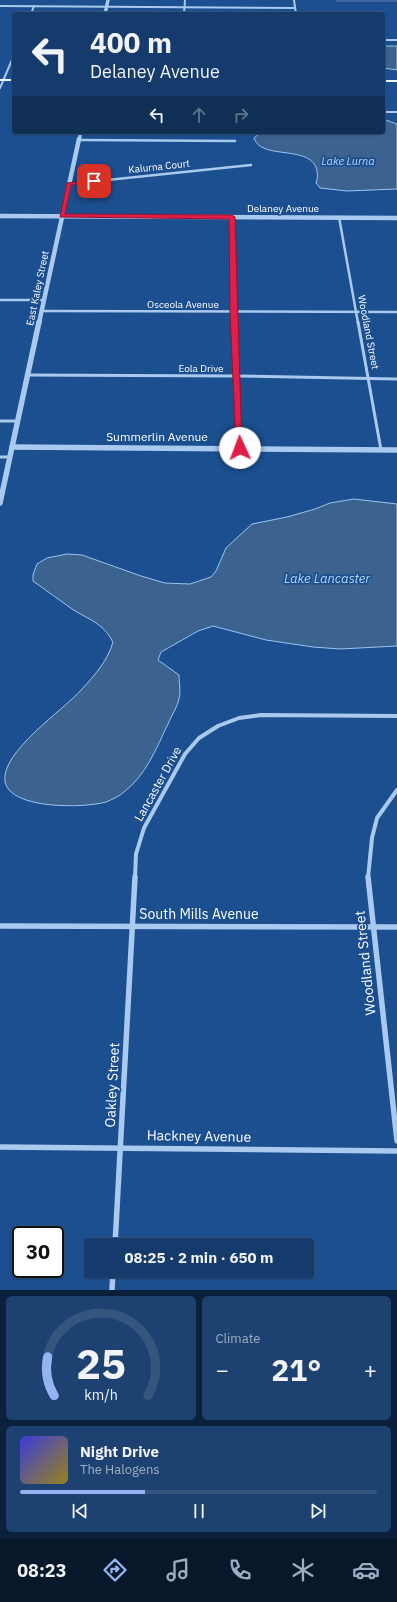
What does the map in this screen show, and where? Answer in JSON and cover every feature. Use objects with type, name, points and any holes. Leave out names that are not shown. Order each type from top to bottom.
[{"type":"main road","points":[[385,81],[397,81]]},
{"type":"street","points":[[105,12],[108,0]]},
{"type":"street","points":[[184,12],[185,0]]},
{"type":"street","points":[[294,0],[296,12]]},
{"type":"street","points":[[0,6],[295,8]]},
{"type":"street","points":[[31,12],[34,6]]},
{"type":"street","points":[[385,40],[397,40]]},
{"type":"street","points":[[0,88],[2,80],[12,59]]},
{"type":"street","points":[[385,112],[397,112]]},
{"type":"street","name":"East Kaley Street","points":[[10,457],[80,134]]},
{"type":"street","points":[[79,140],[235,141]]},
{"type":"street","name":"Kalurna Court","points":[[69,184],[251,164]]},
{"type":"street","name":"Delaney Avenue","points":[[0,216],[397,218]]},
{"type":"street","points":[[232,217],[236,376],[240,448]]},
{"type":"street","name":"Woodland Street","points":[[339,218],[381,450]]},
{"type":"street","points":[[0,300],[44,300]]},
{"type":"street","name":"Osceola Avenue","points":[[42,311],[397,312]]},
{"type":"street","name":"Eola Drive","points":[[28,375],[236,376],[397,379]]},
{"type":"street","points":[[0,421],[18,421]]},
{"type":"street","name":"Summerlin Avenue","points":[[12,447],[397,450]]},
{"type":"street","points":[[0,457],[10,457],[0,503]]},
{"type":"street","name":"Lancaster Drive","points":[[132,926],[136,854],[144,828],[185,754],[199,738],[218,726],[239,718],[261,715],[397,716]]},
{"type":"street","name":"Woodland Street","points":[[397,790],[377,818],[372,838],[368,877],[372,927],[397,1141]]},
{"type":"street","name":"South Mills Avenue","points":[[0,926],[397,927]]},
{"type":"street","name":"Oakley Street","points":[[114,1238],[132,926]]},
{"type":"street","name":"Hackney Avenue","points":[[0,1147],[120,1147],[397,1151]]},
{"type":"street","points":[[112,1290],[113,1278]]},
{"type":"water","points":[[385,46],[397,46],[397,70],[385,68]]},
{"type":"water","name":"Lake Lurna","points":[[385,120],[397,124],[397,189],[347,191],[320,188],[316,183],[318,175],[316,167],[311,160],[303,156],[265,149],[258,145],[254,138],[259,134],[385,134]]},
{"type":"water","name":"Lake Lancaster","points":[[354,499],[397,504],[397,646],[340,649],[313,647],[266,640],[213,626],[198,631],[161,652],[158,660],[179,675],[179,699],[150,761],[132,785],[115,798],[106,802],[66,806],[34,802],[20,798],[10,791],[5,782],[6,770],[12,758],[35,732],[73,698],[92,678],[108,655],[113,642],[109,635],[95,622],[72,609],[33,581],[33,575],[37,564],[47,558],[67,554],[82,555],[165,583],[190,584],[211,577],[216,571],[226,548],[252,524],[287,517],[330,503]]},
{"type":"route","points":[[94,181],[69,184],[62,216],[232,217],[234,312],[240,448]]}]
